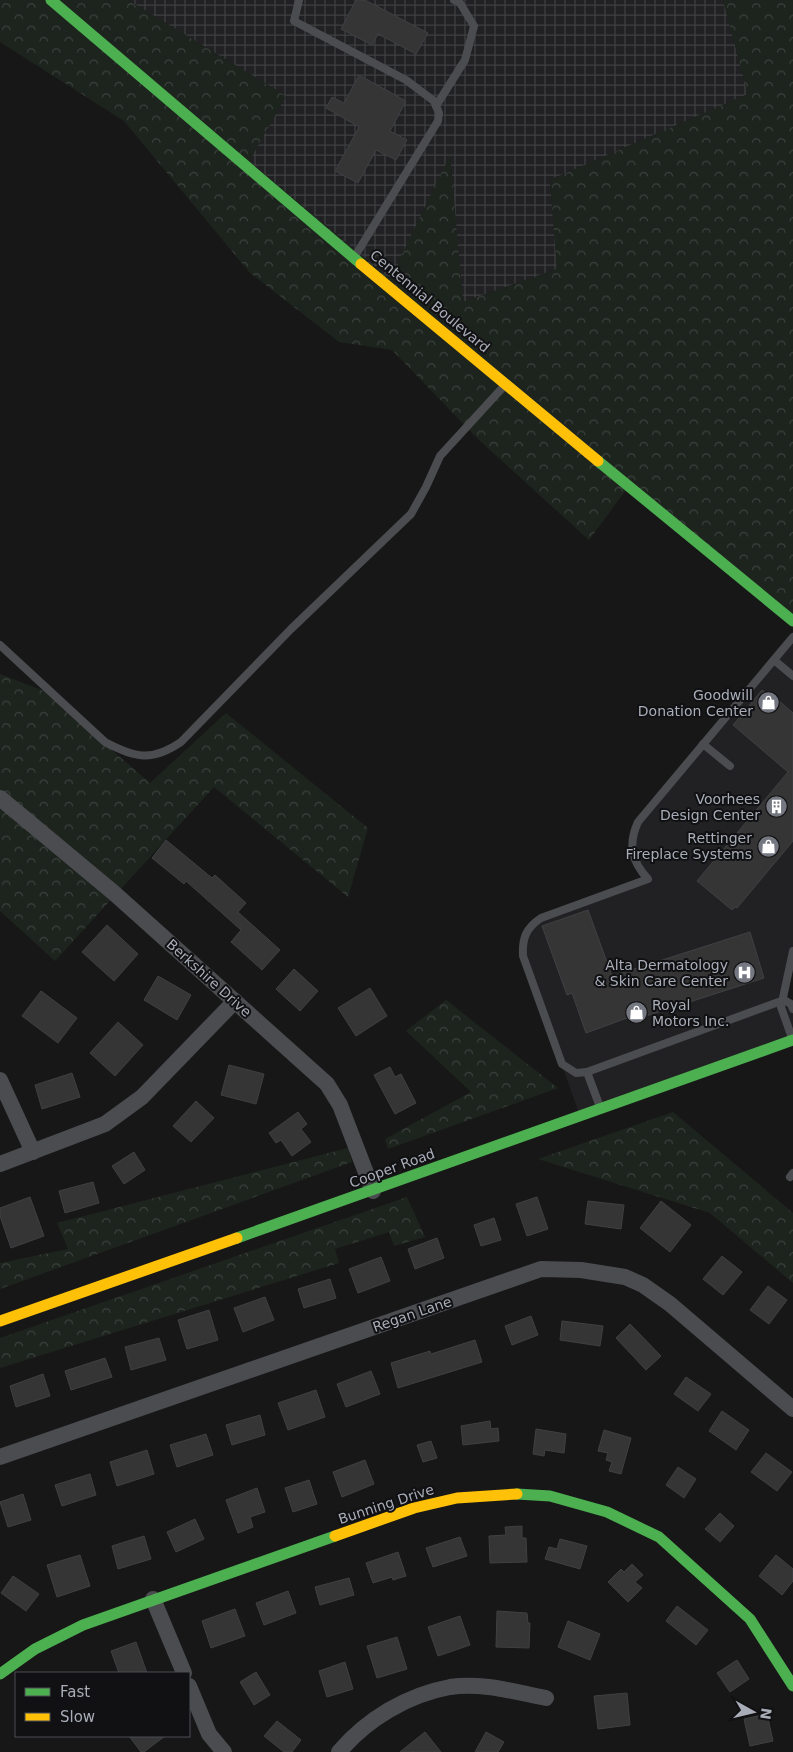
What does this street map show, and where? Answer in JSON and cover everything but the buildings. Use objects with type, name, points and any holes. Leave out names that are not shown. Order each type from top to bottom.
[{"type":"street","name":"Centennial Boulevard","points":[[51,0],[354,257],[793,621]]},
{"type":"street","name":"Berkshire Drive","points":[[0,798],[114,893],[327,1084],[340,1105],[373,1191]]},
{"type":"street","points":[[0,1164],[105,1124],[142,1097],[235,1001]]},
{"type":"street","name":"Cooper Road","points":[[0,1321],[373,1191],[793,1040]]},
{"type":"street","points":[[0,1080],[33,1152]]},
{"type":"street","name":"Regan Lane","points":[[0,1456],[540,1269],[581,1270],[625,1276],[643,1284],[670,1304],[793,1409]]},
{"type":"street","name":"Bunning Drive","points":[[1,1672],[35,1649],[75,1629],[153,1599],[414,1508],[457,1498],[503,1494],[550,1496],[607,1512],[659,1537],[750,1619],[793,1686]]},
{"type":"street","points":[[153,1599],[184,1672]]},
{"type":"street","points":[[339,1752],[366,1724],[388,1710],[412,1698],[450,1687],[493,1688],[546,1698]]},
{"type":"street","points":[[190,1688],[209,1734],[224,1752]]},
{"type":"lane","points":[[299,0],[294,21],[406,80],[434,101],[436,106],[438,121],[354,257]]},
{"type":"lane","points":[[436,106],[465,60],[474,26],[460,3],[454,0]]},
{"type":"lane","points":[[0,645],[106,742],[124,752],[142,756],[155,756],[166,753],[181,742],[291,629],[411,514],[440,456],[506,384]]},
{"type":"lane","points":[[793,637],[638,822],[631,846],[633,859],[648,879],[541,918],[525,934],[522,945],[523,956],[562,1064],[576,1073],[587,1072],[784,1000],[791,1004],[793,1009]]},
{"type":"lane","points":[[774,660],[793,676]]},
{"type":"lane","points":[[704,744],[730,766]]},
{"type":"lane","points":[[793,951],[781,1007],[793,1040]]},
{"type":"lane","points":[[587,1072],[600,1108]]},
{"type":"shaded area","points":[[128,0],[723,0],[748,94],[550,180],[557,269],[463,302],[450,156],[390,279],[249,161],[286,96]]},
{"type":"shaded area","points":[[793,637],[793,951],[784,1000],[793,1009],[793,1040],[580,1116],[523,956],[532,925],[647,879],[639,870],[633,833]]},
{"type":"green space","points":[[0,0],[128,0],[286,96],[249,161],[390,279],[450,155],[463,302],[557,269],[550,180],[748,94],[723,0],[793,0],[793,620],[632,482],[589,540],[480,441],[392,350],[339,342],[250,273],[124,121],[0,42]]},
{"type":"green space","points":[[0,674],[44,691],[150,783],[226,713],[368,828],[348,897],[214,787],[55,961],[0,911]]},
{"type":"green space","points":[[446,1000],[558,1088],[388,1149],[385,1139],[471,1092],[406,1031]]},
{"type":"green space","points":[[673,1112],[793,1213],[793,1283],[710,1213],[538,1159]]},
{"type":"green space","points":[[348,1148],[352,1162],[0,1289],[0,1263],[68,1249],[57,1223]]},
{"type":"green space","points":[[407,1197],[425,1237],[394,1246],[389,1232],[335,1249],[339,1263],[0,1368],[0,1338]]},
{"type":"traffic: fast","points":[[51,0],[361,264]]},
{"type":"traffic: fast","points":[[598,461],[793,621]]},
{"type":"traffic: fast","points":[[237,1238],[793,1040]]},
{"type":"traffic: fast","points":[[517,1494],[550,1496],[607,1512],[659,1537],[750,1619],[793,1686]]},
{"type":"traffic: fast","points":[[0,1674],[35,1649],[83,1625],[335,1536]]},
{"type":"traffic: slow","points":[[361,264],[598,461]]},
{"type":"traffic: slow","points":[[0,1321],[237,1238]]},
{"type":"traffic: slow","points":[[335,1536],[414,1508],[457,1498],[517,1494]]},
{"type":"place","name":"Goodwill Donation Center","points":[[769,703]]},
{"type":"place","name":"Voorhees Design Center","points":[[776,807]]},
{"type":"place","name":"Rettinger Fireplace Systems","points":[[768,846]]},
{"type":"place","name":"Alta Dermatology & Skin Care Center","points":[[744,973]]},
{"type":"place","name":"Royal Motors Inc.","points":[[636,1013]]}]
